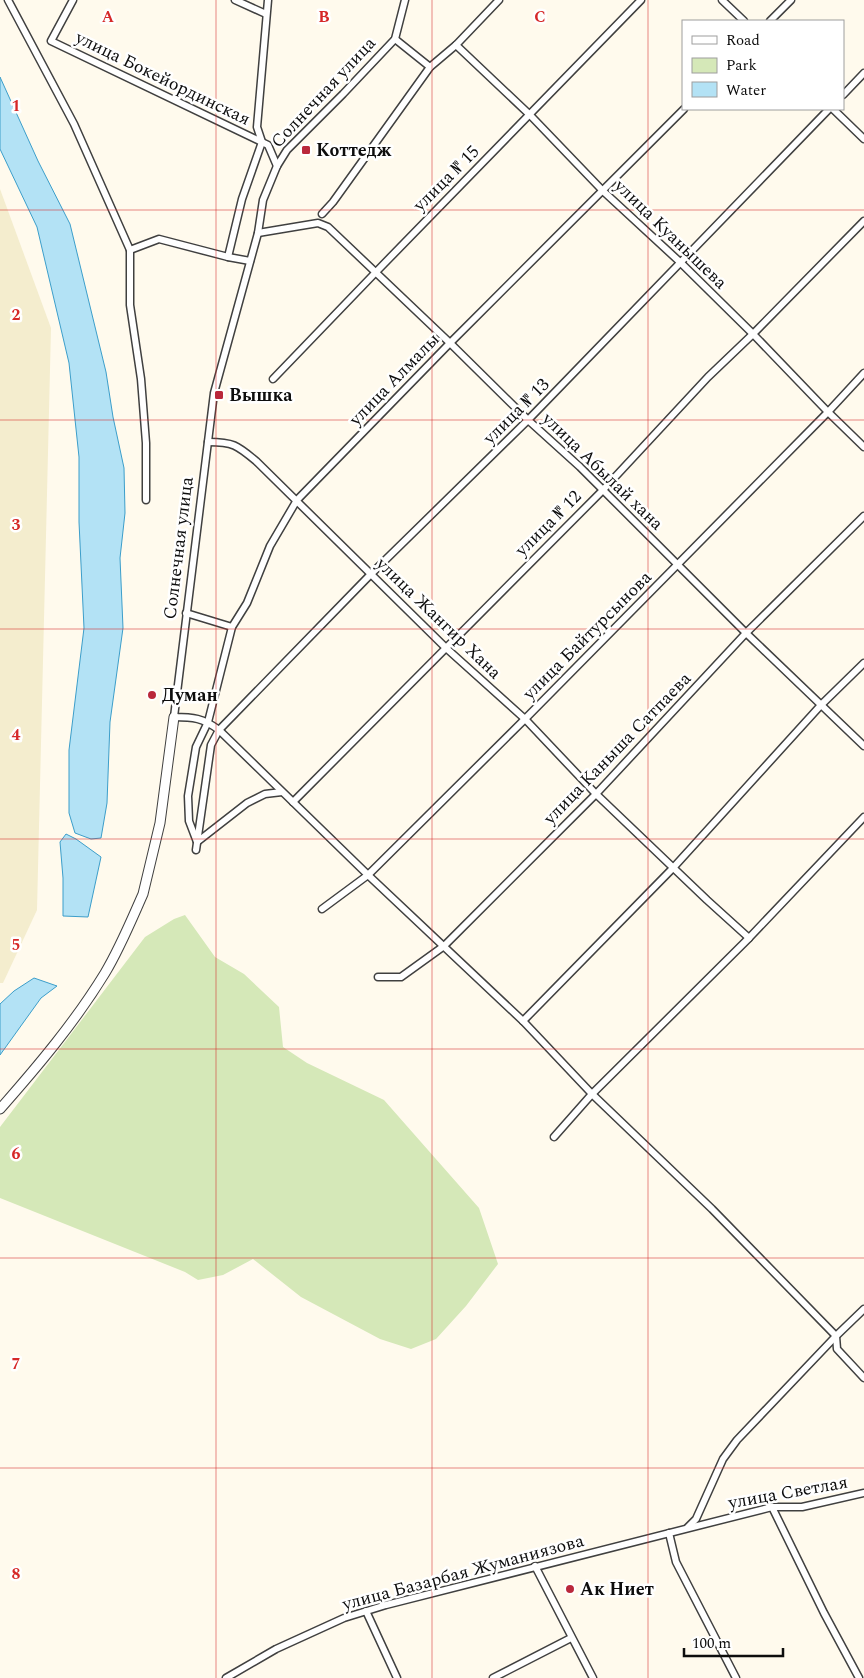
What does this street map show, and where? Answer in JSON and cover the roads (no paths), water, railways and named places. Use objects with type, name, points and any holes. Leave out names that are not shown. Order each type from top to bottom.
[{"type":"street","points":[[8,0],[74,124],[130,250],[130,305],[141,379],[146,443],[146,500]]},
{"type":"street","name":"улица Бокейординская","points":[[73,0],[51,40],[268,145],[277,166]]},
{"type":"street","points":[[236,0],[266,14]]},
{"type":"street","points":[[228,257],[242,199],[262,142],[257,128],[268,0]]},
{"type":"street","name":"Солнечная улица","points":[[0,1109],[88,1000],[114,955],[143,894],[160,823],[214,393],[258,233],[263,200],[277,166],[287,150],[395,39],[405,0]]},
{"type":"street","points":[[322,214],[333,202],[430,66],[456,45],[499,0]]},
{"type":"street","name":"улица № 15","points":[[273,379],[641,0]]},
{"type":"street","points":[[722,0],[743,20]]},
{"type":"street","points":[[771,20],[791,0]]},
{"type":"street","points":[[395,39],[430,66]]},
{"type":"street","name":"улица Куанышева","points":[[456,45],[530,115],[603,191],[681,263],[864,447]]},
{"type":"street","points":[[844,94],[864,73]]},
{"type":"street","name":"улица Алмалы","points":[[197,842],[189,821],[188,796],[196,747],[199,737],[208,722],[232,626],[247,603],[270,546],[297,500],[450,343],[683,110]]},
{"type":"street","name":"улица № 13","points":[[219,730],[371,574],[528,420],[828,110]]},
{"type":"street","points":[[834,110],[864,139]]},
{"type":"street","name":"улица № 12","points":[[293,802],[602,491],[708,377],[864,221]]},
{"type":"street","name":"улица Абылай хана","points":[[258,233],[303,224],[318,223],[328,227],[528,420],[580,467],[746,633],[864,746]]},
{"type":"street","points":[[130,250],[159,239],[250,261]]},
{"type":"street","name":"улица Байтурсынова","points":[[322,909],[368,875],[525,719],[828,412],[864,373]]},
{"type":"street","name":"улица Жангир Хана","points":[[208,442],[228,442],[256,461],[446,648],[525,719],[596,794],[749,938]]},
{"type":"street","name":"улица Каныша Сатпаева","points":[[378,977],[401,977],[444,946],[596,794],[746,633],[864,516]]},
{"type":"street","points":[[186,613],[232,626]]},
{"type":"street","points":[[523,1021],[673,868],[821,705],[864,663]]},
{"type":"street","points":[[174,717],[195,717],[208,722],[219,730],[368,875],[523,1021],[592,1094],[712,1209],[836,1336],[837,1348],[864,1378]]},
{"type":"street","points":[[196,850],[211,745],[219,730]]},
{"type":"street","points":[[197,842],[247,803],[265,794],[282,792]]},
{"type":"street","points":[[554,1137],[592,1094],[749,938],[864,817]]},
{"type":"street","points":[[687,1527],[696,1519],[723,1459],[737,1440],[864,1309]]},
{"type":"street","name":"улица Светлая","points":[[687,1527],[772,1507],[802,1507],[864,1493]]},
{"type":"street","points":[[772,1507],[824,1614],[858,1678]]},
{"type":"street","name":"улица Базарбая Жуманиязова","points":[[226,1678],[276,1648],[344,1618],[535,1566],[681,1531],[687,1527]]},
{"type":"street","points":[[669,1533],[676,1562],[736,1678]]},
{"type":"street","points":[[535,1566],[593,1678]]},
{"type":"street","points":[[366,1611],[397,1678]]},
{"type":"street","points":[[493,1678],[571,1638]]},
{"type":"water","points":[[0,77],[38,161],[70,224],[106,372],[124,468],[125,513],[120,558],[123,628],[110,722],[107,803],[101,838],[91,839],[75,833],[69,813],[69,750],[84,628],[79,522],[79,457],[69,363],[37,227],[0,149]]},
{"type":"water","points":[[66,834],[101,857],[88,917],[63,916],[63,878],[60,842]]},
{"type":"water","points":[[34,978],[57,986],[41,998],[0,1055],[0,1004],[14,991]]},
{"type":"place","name":"Коттедж","points":[[306,150]]},
{"type":"place","name":"Вышка","points":[[219,395]]},
{"type":"place","name":"Думан","points":[[152,695]]},
{"type":"place","name":"Ак Ниет","points":[[570,1589]]}]
